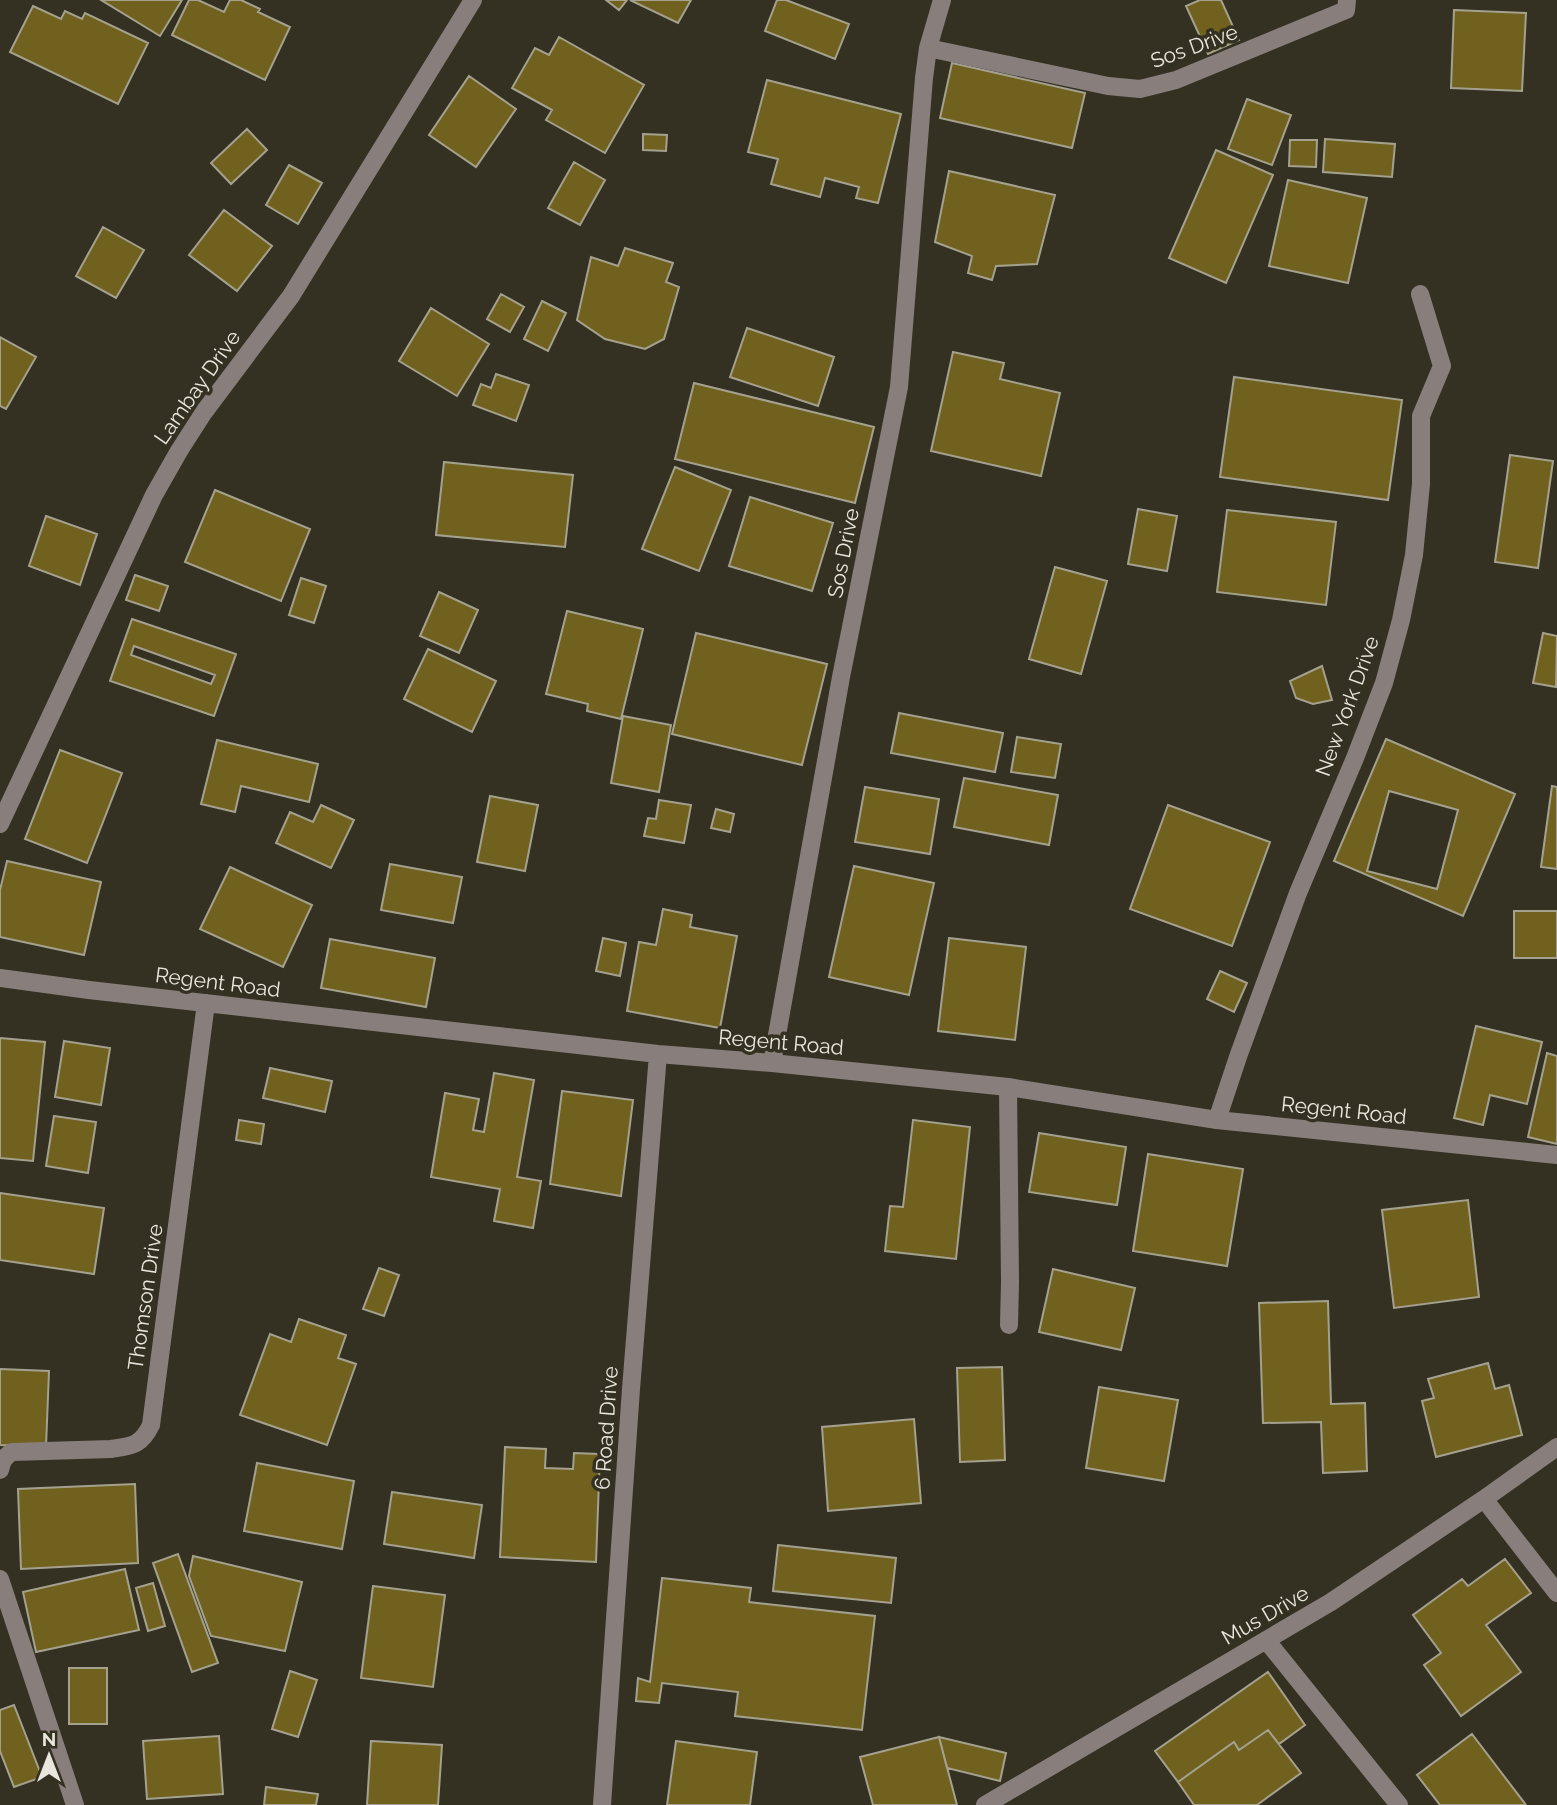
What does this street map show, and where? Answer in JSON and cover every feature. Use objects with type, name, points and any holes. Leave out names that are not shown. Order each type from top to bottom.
[{"type":"street","name":"Lambay Drive","points":[[0,824],[154,495],[204,412],[291,296],[473,0]]},
{"type":"street","name":"Sos Drive","points":[[772,1063],[841,677],[898,387],[924,78],[928,48],[942,0]]},
{"type":"street","name":"Sos Drive","points":[[928,48],[1108,86],[1140,89],[1176,80],[1346,5]]},
{"type":"street","name":"New York Drive","points":[[1217,1120],[1294,906],[1384,683],[1401,620],[1414,555],[1421,484],[1421,416],[1442,366],[1420,295]]},
{"type":"street","name":"Regent Road","points":[[0,978],[658,1054],[1008,1087],[1217,1120],[1557,1155]]},
{"type":"street","name":"Thomson Drive","points":[[0,1470],[6,1455],[12,1452],[126,1447],[138,1443],[150,1426],[206,1003]]},
{"type":"street","name":"6 Road Drive","points":[[603,1805],[631,1389],[658,1054]]},
{"type":"street","points":[[1008,1087],[1009,1325]]},
{"type":"street","name":"Mus Drive","points":[[985,1805],[1331,1602],[1557,1447]]},
{"type":"street","points":[[1484,1499],[1557,1593]]},
{"type":"street","points":[[0,1579],[75,1805]]},
{"type":"street","points":[[1266,1640],[1399,1805]]},
{"type":"building","points":[[101,0],[182,0],[160,36]]},
{"type":"building","points":[[189,0],[198,0],[224,12],[230,0],[241,0],[260,9],[258,12],[290,27],[265,80],[172,35]]},
{"type":"building","points":[[606,0],[627,0],[619,10]]},
{"type":"building","points":[[630,0],[691,0],[678,23]]},
{"type":"building","points":[[777,0],[786,0],[849,24],[835,59],[765,31]]},
{"type":"building","points":[[1200,0],[1221,0],[1239,40],[1208,54],[1186,6]]},
{"type":"building","points":[[33,6],[61,19],[65,11],[82,19],[85,13],[148,43],[118,104],[10,52]]},
{"type":"building","points":[[1454,10],[1526,13],[1522,91],[1451,88]]},
{"type":"building","points":[[559,37],[644,85],[605,153],[546,120],[552,110],[512,88],[535,48],[549,55]]},
{"type":"building","points":[[952,63],[1085,93],[1072,148],[940,118]]},
{"type":"building","points":[[469,76],[516,109],[476,167],[429,135]]},
{"type":"building","points":[[767,80],[901,114],[878,203],[856,198],[859,187],[825,178],[820,197],[771,184],[778,159],[748,152]]},
{"type":"building","points":[[1247,99],[1291,115],[1272,165],[1228,149]]},
{"type":"building","points":[[247,129],[267,150],[231,184],[211,163]]},
{"type":"building","points":[[643,134],[667,135],[666,151],[643,150]]},
{"type":"building","points":[[1325,139],[1395,144],[1392,177],[1323,172]]},
{"type":"building","points":[[1290,140],[1317,140],[1316,167],[1289,166]]},
{"type":"building","points":[[1216,150],[1273,175],[1226,283],[1169,258]]},
{"type":"building","points":[[574,162],[605,180],[580,225],[548,208]]},
{"type":"building","points":[[289,165],[322,183],[298,224],[266,205]]},
{"type":"building","points":[[949,171],[1055,195],[1037,264],[996,266],[992,280],[968,273],[972,256],[935,242]]},
{"type":"building","points":[[1288,180],[1367,198],[1348,283],[1269,266]]},
{"type":"building","points":[[224,210],[272,246],[237,291],[189,255]]},
{"type":"building","points":[[103,227],[144,250],[116,298],[76,276]]},
{"type":"building","points":[[625,248],[673,263],[666,282],[679,287],[664,339],[645,349],[605,339],[577,320],[591,257],[618,266]]},
{"type":"building","points":[[501,294],[524,307],[510,332],[487,319]]},
{"type":"building","points":[[542,301],[566,313],[548,351],[524,339]]},
{"type":"building","points":[[431,308],[489,344],[457,396],[399,361]]},
{"type":"building","points":[[747,328],[834,357],[818,406],[730,377]]},
{"type":"building","points":[[0,337],[36,357],[6,409],[0,406]]},
{"type":"building","points":[[953,352],[1004,363],[1000,379],[1060,393],[1041,476],[931,451]]},
{"type":"building","points":[[496,374],[529,385],[516,421],[473,405],[481,384],[491,388]]},
{"type":"building","points":[[1234,377],[1402,400],[1388,500],[1220,477]]},
{"type":"building","points":[[694,383],[874,427],[855,503],[675,459]]},
{"type":"building","points":[[1510,455],[1553,461],[1538,568],[1495,562]]},
{"type":"building","points":[[444,462],[573,475],[565,547],[436,535]]},
{"type":"building","points":[[675,467],[731,490],[699,571],[642,549]]},
{"type":"building","points":[[215,490],[310,529],[281,601],[185,562]]},
{"type":"building","points":[[750,497],[833,523],[812,591],[729,566]]},
{"type":"building","points":[[1138,509],[1177,516],[1167,571],[1128,564]]},
{"type":"building","points":[[1227,510],[1336,522],[1326,605],[1217,592]]},
{"type":"building","points":[[46,516],[97,534],[80,585],[29,566]]},
{"type":"building","points":[[1055,567],[1107,581],[1081,674],[1029,659]]},
{"type":"building","points":[[135,575],[168,586],[159,611],[126,600]]},
{"type":"building","points":[[301,578],[326,586],[314,623],[289,615]]},
{"type":"building","points":[[439,592],[478,610],[459,653],[420,636]]},
{"type":"building","points":[[567,611],[643,629],[621,719],[587,711],[588,704],[546,694]]},
{"type":"building","points":[[132,619],[236,654],[214,716],[110,681]],"holes":[[[134,646],[215,675],[211,684],[131,655]]]},
{"type":"building","points":[[696,633],[827,664],[802,765],[672,734]]},
{"type":"building","points":[[1543,633],[1557,636],[1556,687],[1533,683]]},
{"type":"building","points":[[428,649],[496,681],[472,732],[404,699]]},
{"type":"building","points":[[1322,666],[1332,700],[1313,704],[1296,698],[1290,681]]},
{"type":"building","points":[[899,713],[1003,733],[995,772],[891,753]]},
{"type":"building","points":[[623,716],[671,725],[659,792],[611,783]]},
{"type":"building","points":[[1017,737],[1061,744],[1055,778],[1011,772]]},
{"type":"building","points":[[1386,739],[1515,794],[1463,916],[1334,861]],"holes":[[[1389,791],[1458,810],[1437,889],[1367,871]]]},
{"type":"building","points":[[217,740],[318,764],[309,802],[241,786],[235,812],[201,804]]},
{"type":"building","points":[[60,750],[122,773],[87,863],[25,839]]},
{"type":"building","points":[[964,778],[1058,795],[1049,845],[954,827]]},
{"type":"building","points":[[1552,786],[1557,787],[1557,869],[1541,867]]},
{"type":"building","points":[[865,787],[939,799],[930,854],[855,842]]},
{"type":"building","points":[[490,796],[538,805],[525,871],[477,862]]},
{"type":"building","points":[[659,800],[691,805],[684,843],[644,836],[648,818],[656,819]]},
{"type":"building","points":[[321,805],[354,820],[331,868],[276,843],[290,812],[313,822]]},
{"type":"building","points":[[1168,805],[1270,842],[1232,946],[1130,909]]},
{"type":"building","points":[[716,809],[734,814],[730,832],[711,828]]},
{"type":"building","points":[[7,861],[101,882],[84,955],[0,937],[0,890]]},
{"type":"building","points":[[390,864],[462,877],[453,923],[381,910]]},
{"type":"building","points":[[854,866],[934,883],[909,995],[829,977]]},
{"type":"building","points":[[230,867],[312,905],[283,967],[200,929]]},
{"type":"building","points":[[663,909],[692,915],[690,927],[737,936],[720,1028],[627,1011],[639,942],[656,945]]},
{"type":"building","points":[[1514,911],[1557,911],[1557,958],[1514,958]]},
{"type":"building","points":[[603,938],[626,943],[620,976],[596,971]]},
{"type":"building","points":[[949,938],[1026,947],[1015,1040],[938,1031]]},
{"type":"building","points":[[330,939],[435,958],[426,1007],[321,988]]},
{"type":"building","points":[[1220,971],[1247,983],[1234,1012],[1207,999]]},
{"type":"building","points":[[1476,1026],[1542,1042],[1527,1104],[1490,1095],[1483,1125],[1454,1118]]},
{"type":"building","points":[[0,1038],[45,1042],[33,1161],[0,1158]]},
{"type":"building","points":[[64,1041],[110,1048],[101,1105],[55,1097]]},
{"type":"building","points":[[1547,1053],[1557,1056],[1557,1144],[1528,1137]]},
{"type":"building","points":[[270,1068],[332,1081],[325,1112],[263,1098]]},
{"type":"building","points":[[494,1073],[534,1080],[517,1177],[541,1181],[533,1228],[494,1221],[500,1189],[431,1177],[445,1093],[479,1099],[473,1130],[484,1132]]},
{"type":"building","points":[[562,1091],[633,1100],[621,1196],[550,1184]]},
{"type":"building","points":[[54,1116],[96,1122],[88,1173],[46,1166]]},
{"type":"building","points":[[239,1120],[264,1124],[261,1144],[236,1140]]},
{"type":"building","points":[[913,1120],[970,1127],[956,1259],[885,1251],[890,1206],[903,1207]]},
{"type":"building","points":[[1039,1133],[1126,1147],[1117,1205],[1029,1192]]},
{"type":"building","points":[[1148,1154],[1243,1169],[1227,1266],[1133,1251]]},
{"type":"building","points":[[0,1193],[104,1208],[94,1274],[0,1260]]},
{"type":"building","points":[[1468,1200],[1479,1297],[1394,1308],[1382,1210]]},
{"type":"building","points":[[379,1268],[399,1275],[384,1316],[363,1309]]},
{"type":"building","points":[[1053,1269],[1135,1288],[1121,1350],[1039,1332]]},
{"type":"building","points":[[1328,1301],[1331,1404],[1365,1403],[1367,1471],[1323,1473],[1321,1422],[1263,1423],[1259,1303]]},
{"type":"building","points":[[299,1319],[346,1335],[338,1358],[356,1364],[327,1445],[240,1415],[270,1334],[291,1342]]},
{"type":"building","points":[[1488,1363],[1495,1389],[1509,1385],[1522,1435],[1436,1457],[1422,1401],[1434,1398],[1428,1379]]},
{"type":"building","points":[[1002,1367],[1005,1460],[960,1462],[957,1368]]},
{"type":"building","points":[[0,1369],[49,1371],[46,1447],[0,1445]]},
{"type":"building","points":[[1099,1387],[1178,1400],[1164,1481],[1086,1468]]},
{"type":"building","points":[[914,1419],[921,1503],[828,1511],[822,1427]]},
{"type":"building","points":[[505,1447],[546,1449],[545,1468],[573,1469],[574,1453],[600,1454],[596,1562],[500,1557]]},
{"type":"building","points":[[257,1463],[354,1481],[342,1549],[244,1531]]},
{"type":"building","points":[[135,1484],[138,1563],[21,1569],[18,1489]]},
{"type":"building","points":[[392,1492],[482,1505],[474,1558],[384,1544]]},
{"type":"building","points":[[778,1545],[896,1558],[891,1603],[773,1591]]},
{"type":"building","points":[[178,1554],[218,1663],[192,1672],[153,1563]]},
{"type":"building","points":[[193,1556],[302,1582],[285,1651],[211,1636],[189,1576]]},
{"type":"building","points":[[1505,1559],[1531,1593],[1486,1625],[1521,1672],[1461,1716],[1424,1665],[1441,1653],[1413,1615],[1462,1579],[1468,1586]]},
{"type":"building","points":[[125,1569],[139,1630],[36,1652],[23,1592]]},
{"type":"building","points":[[662,1578],[751,1588],[749,1602],[875,1616],[862,1730],[735,1716],[738,1692],[662,1683],[659,1703],[636,1701],[638,1678],[650,1682]]},
{"type":"building","points":[[153,1583],[165,1626],[148,1631],[136,1588]]},
{"type":"building","points":[[373,1586],[445,1595],[433,1687],[361,1678]]},
{"type":"building","points":[[69,1668],[107,1668],[107,1724],[69,1724]]},
{"type":"building","points":[[290,1671],[317,1680],[298,1737],[272,1729]]},
{"type":"building","points":[[1268,1672],[1305,1725],[1279,1744],[1268,1730],[1239,1750],[1234,1742],[1178,1782],[1155,1751]]},
{"type":"building","points":[[14,1705],[42,1777],[14,1787],[0,1751],[0,1710]]},
{"type":"building","points":[[1268,1730],[1301,1773],[1257,1805],[1194,1805],[1178,1782],[1234,1742],[1239,1750]]},
{"type":"building","points":[[1472,1734],[1526,1805],[1440,1805],[1417,1775]]},
{"type":"building","points":[[219,1736],[223,1794],[147,1799],[143,1741]]},
{"type":"building","points":[[939,1737],[957,1805],[873,1805],[860,1757]]},
{"type":"building","points":[[939,1737],[1006,1753],[1000,1781],[947,1768]]},
{"type":"building","points":[[371,1741],[442,1745],[438,1805],[367,1805]]},
{"type":"building","points":[[676,1741],[757,1752],[750,1805],[667,1805]]},
{"type":"building","points":[[266,1787],[318,1794],[316,1805],[264,1805]]}]
